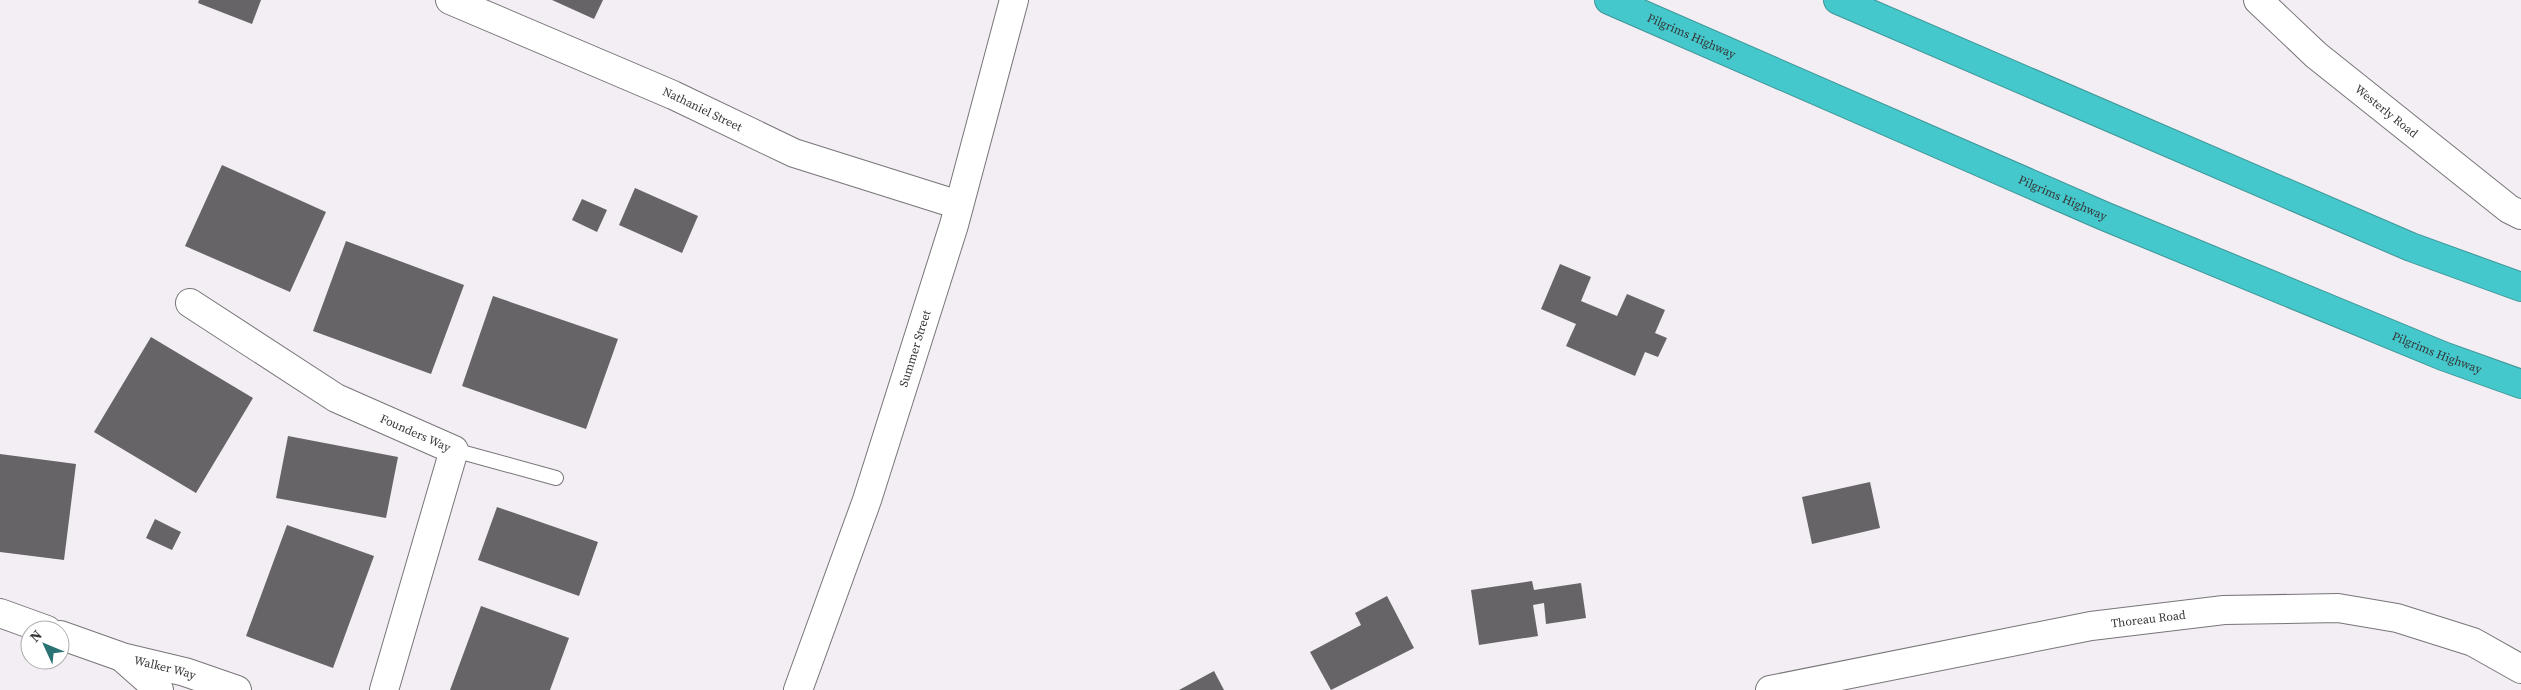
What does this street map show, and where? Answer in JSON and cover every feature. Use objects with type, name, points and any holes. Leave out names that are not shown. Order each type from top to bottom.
[{"type":"highway","name":"Pilgrims Highway","points":[[1608,0],[2104,216],[2443,356],[2521,384]]},
{"type":"highway","points":[[1838,0],[2411,247],[2521,287]]},
{"type":"street","name":"Nathaniel Street","points":[[450,0],[673,95],[794,153],[959,205]]},
{"type":"street","name":"Summer Street","points":[[798,690],[867,500],[959,205],[1014,0]]},
{"type":"street","name":"Westerly Road","points":[[2258,0],[2316,55],[2509,209],[2521,215]]},
{"type":"street","name":"Founders Way","points":[[190,303],[336,398],[454,450],[384,690]]},
{"type":"street","name":"Thoreau Road","points":[[1770,690],[2091,626],[2224,610],[2338,608],[2397,618],[2473,642],[2521,669]]},
{"type":"street","points":[[0,613],[20,620]]},
{"type":"street","name":"Walker Way","points":[[70,639],[122,658],[185,672],[237,690]]},
{"type":"street","name":"Walker Way","points":[[122,658],[158,690]]},
{"type":"lane","points":[[454,450],[556,478]]},
{"type":"building","points":[[199,0],[261,0],[252,24],[198,3]]},
{"type":"building","points":[[552,0],[603,0],[594,19]]},
{"type":"building","points":[[222,165],[326,212],[290,292],[185,246]]},
{"type":"building","points":[[635,188],[698,216],[682,253],[619,225]]},
{"type":"building","points":[[582,199],[607,210],[597,232],[572,220]]},
{"type":"building","points":[[346,241],[464,285],[431,374],[313,331]]},
{"type":"building","points":[[1560,264],[1591,277],[1581,301],[1617,316],[1627,294],[1665,310],[1655,333],[1667,338],[1658,357],[1645,352],[1635,376],[1566,346],[1576,324],[1541,309]]},
{"type":"building","points":[[493,296],[618,339],[586,429],[462,386]]},
{"type":"building","points":[[151,337],[253,398],[196,493],[94,432]]},
{"type":"building","points":[[288,436],[398,457],[386,518],[276,498]]},
{"type":"building","points":[[0,454],[76,464],[64,560],[0,552]]},
{"type":"building","points":[[1870,482],[1880,528],[1812,544],[1802,497]]},
{"type":"building","points":[[497,507],[598,542],[579,596],[478,560]]},
{"type":"building","points":[[155,519],[181,532],[172,550],[146,538]]},
{"type":"building","points":[[287,525],[374,556],[333,668],[246,636]]},
{"type":"building","points":[[1532,581],[1534,590],[1581,583],[1586,618],[1546,624],[1544,603],[1533,605],[1538,636],[1479,645],[1471,590]]},
{"type":"building","points":[[1387,596],[1414,648],[1331,690],[1310,652],[1361,625],[1355,613]]},
{"type":"building","points":[[481,606],[569,638],[550,690],[450,690]]},
{"type":"building","points":[[1214,671],[1224,690],[1179,690]]}]
